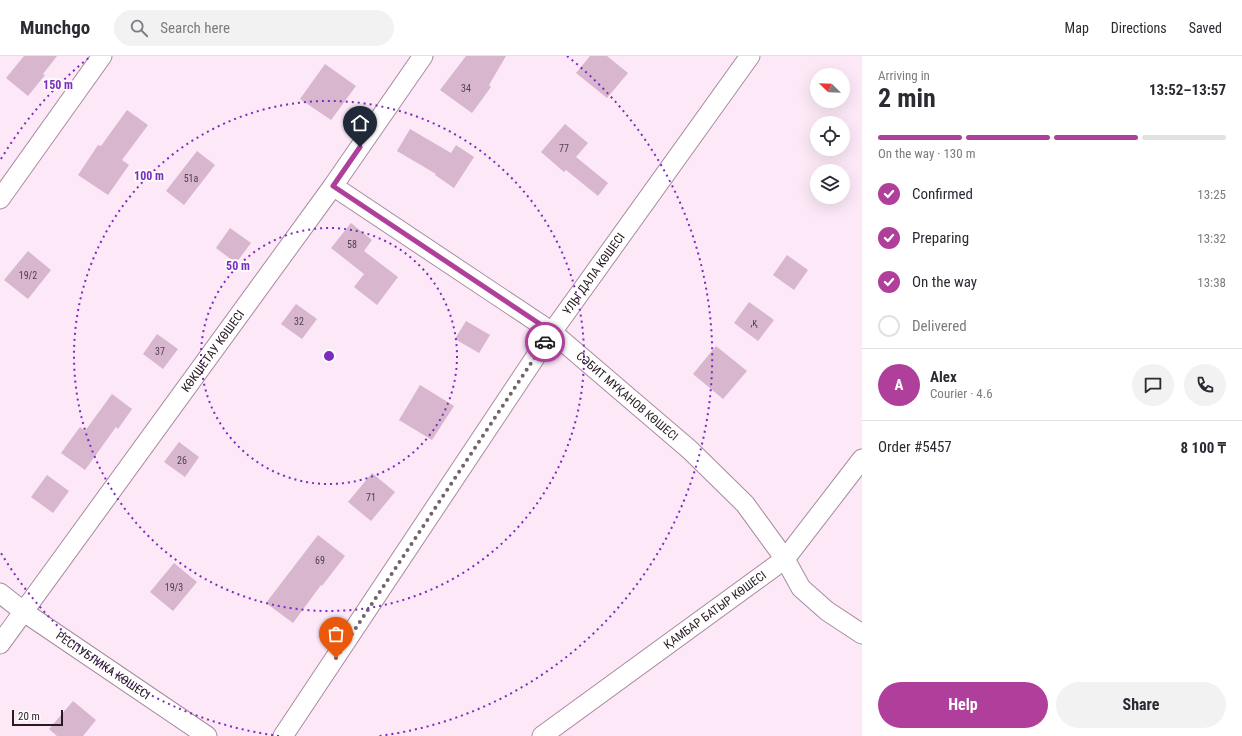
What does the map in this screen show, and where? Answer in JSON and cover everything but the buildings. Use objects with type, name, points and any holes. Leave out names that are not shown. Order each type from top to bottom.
[{"type":"street","points":[[0,200],[102,56]]},
{"type":"street","name":"КӨКШЕТАУ КӨШЕСІ","points":[[0,644],[333,186],[423,56]]},
{"type":"street","name":"ҰЛЫ ДАЛА КӨШЕСІ","points":[[283,736],[552,332],[750,56]]},
{"type":"street","name":"СӘБИТ МҰҚАНОВ КӨШЕСІ","points":[[333,186],[552,332],[690,450],[745,504],[785,559],[801,588],[827,611],[862,634]]},
{"type":"street","name":"ҚАМБАР БАТЫР КӨШЕСІ","points":[[542,736],[785,559],[862,459]]},
{"type":"street","name":"РЕСПУБЛИКА КӨШЕСІ","points":[[0,593],[24,612],[207,736]]},
{"type":"way so far","points":[[336,658],[545,342]]},
{"type":"route","points":[[360,147],[333,186],[552,332],[545,342]]}]
